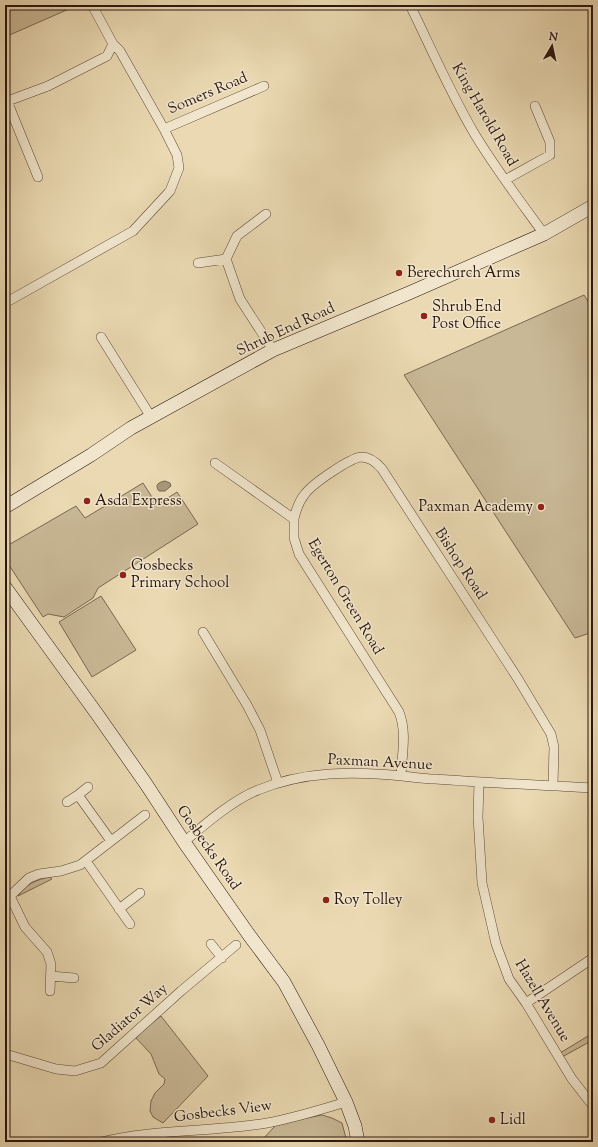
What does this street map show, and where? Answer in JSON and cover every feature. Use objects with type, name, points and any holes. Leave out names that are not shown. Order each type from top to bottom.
[{"type":"main road","name":"Shrub End Road","points":[[5,507],[91,455],[131,428],[273,350],[544,234],[593,206]]},
{"type":"main road","name":"Gosbecks Road","points":[[5,587],[97,714],[184,842],[284,982],[318,1045],[346,1102],[355,1126],[358,1142]]},
{"type":"street","points":[[5,303],[134,231],[170,191],[179,168],[176,155],[164,129],[120,50],[113,44],[92,5]]},
{"type":"street","name":"King Harold Road","points":[[410,5],[475,134],[505,180],[544,234]]},
{"type":"street","points":[[38,177],[6,101],[48,86],[107,56],[113,44]]},
{"type":"street","name":"Somers Road","points":[[164,129],[264,86]]},
{"type":"street","points":[[505,180],[550,155],[550,142],[536,106]]},
{"type":"street","points":[[266,214],[237,236],[226,260],[240,299],[273,350]]},
{"type":"street","points":[[198,263],[226,260]]},
{"type":"street","points":[[101,337],[151,417]]},
{"type":"street","name":"Bishop Road","points":[[294,519],[296,508],[305,493],[327,475],[353,459],[362,457],[376,463],[386,475],[510,666],[551,734],[554,747],[553,786]]},
{"type":"street","points":[[215,463],[294,519]]},
{"type":"street","name":"Egerton Green Road","points":[[294,519],[294,538],[299,554],[399,712],[404,732],[401,776]]},
{"type":"street","points":[[203,632],[247,705],[260,730],[278,783]]},
{"type":"street","name":"Paxman Avenue","points":[[184,842],[241,799],[258,790],[294,778],[318,774],[339,773],[401,776],[593,788]]},
{"type":"street","name":"Hazell Avenue","points":[[479,782],[478,817],[482,882],[496,944],[509,979],[526,1003],[572,1078],[593,1106]]},
{"type":"street","points":[[67,802],[88,787]]},
{"type":"street","points":[[78,795],[111,841]]},
{"type":"street","points":[[50,991],[51,964],[47,952],[25,927],[8,897],[29,878],[39,874],[72,869],[86,861],[145,815]]},
{"type":"street","points":[[86,861],[130,924]]},
{"type":"street","points":[[119,909],[140,893]]},
{"type":"street","points":[[211,944],[222,958]]},
{"type":"street","name":"Gladiator Way","points":[[7,1054],[56,1069],[75,1071],[102,1063],[181,991],[236,945]]},
{"type":"street","points":[[526,1003],[593,958]]},
{"type":"street","points":[[51,976],[74,978]]},
{"type":"street","points":[[5,1064],[7,1054]]},
{"type":"street","name":"Gosbecks View","points":[[101,1142],[145,1135],[267,1123],[346,1102]]},
{"type":"shaded area","points":[[5,5],[78,5],[5,37]]},
{"type":"shaded area","name":"Paxman Academy","points":[[584,295],[593,309],[593,632],[575,638],[404,375]]},
{"type":"shaded area","points":[[165,481],[170,483],[171,486],[165,491],[159,491],[157,485]]},
{"type":"shaded area","points":[[143,483],[157,505],[177,492],[198,524],[98,588],[93,598],[64,617],[48,614],[43,617],[5,559],[5,547],[76,506],[85,518]]},
{"type":"shaded area","points":[[101,596],[136,650],[92,677],[59,622]]},
{"type":"shaded area","points":[[50,877],[52,879],[18,896],[32,883]]},
{"type":"shaded area","points":[[161,1016],[208,1076],[163,1123],[153,1117],[150,1111],[151,1101],[155,1093],[164,1084],[165,1079],[159,1074],[151,1054],[136,1038],[144,1029]]},
{"type":"shaded area","points":[[593,1033],[593,1040],[562,1057],[560,1053]]},
{"type":"shaded area","points":[[322,1115],[342,1123],[347,1142],[260,1142],[277,1124]]},
{"type":"place","name":"Berechurch Arms","points":[[399,273]]},
{"type":"place","name":"Shrub End Post Office","points":[[424,316]]},
{"type":"place","name":"Asda Express","points":[[87,501]]},
{"type":"place","name":"Paxman Academy","points":[[541,507]]},
{"type":"place","name":"Gosbecks Primary School","points":[[123,575]]},
{"type":"place","name":"Roy Tolley","points":[[326,900]]},
{"type":"place","name":"Lidl","points":[[492,1120]]}]
